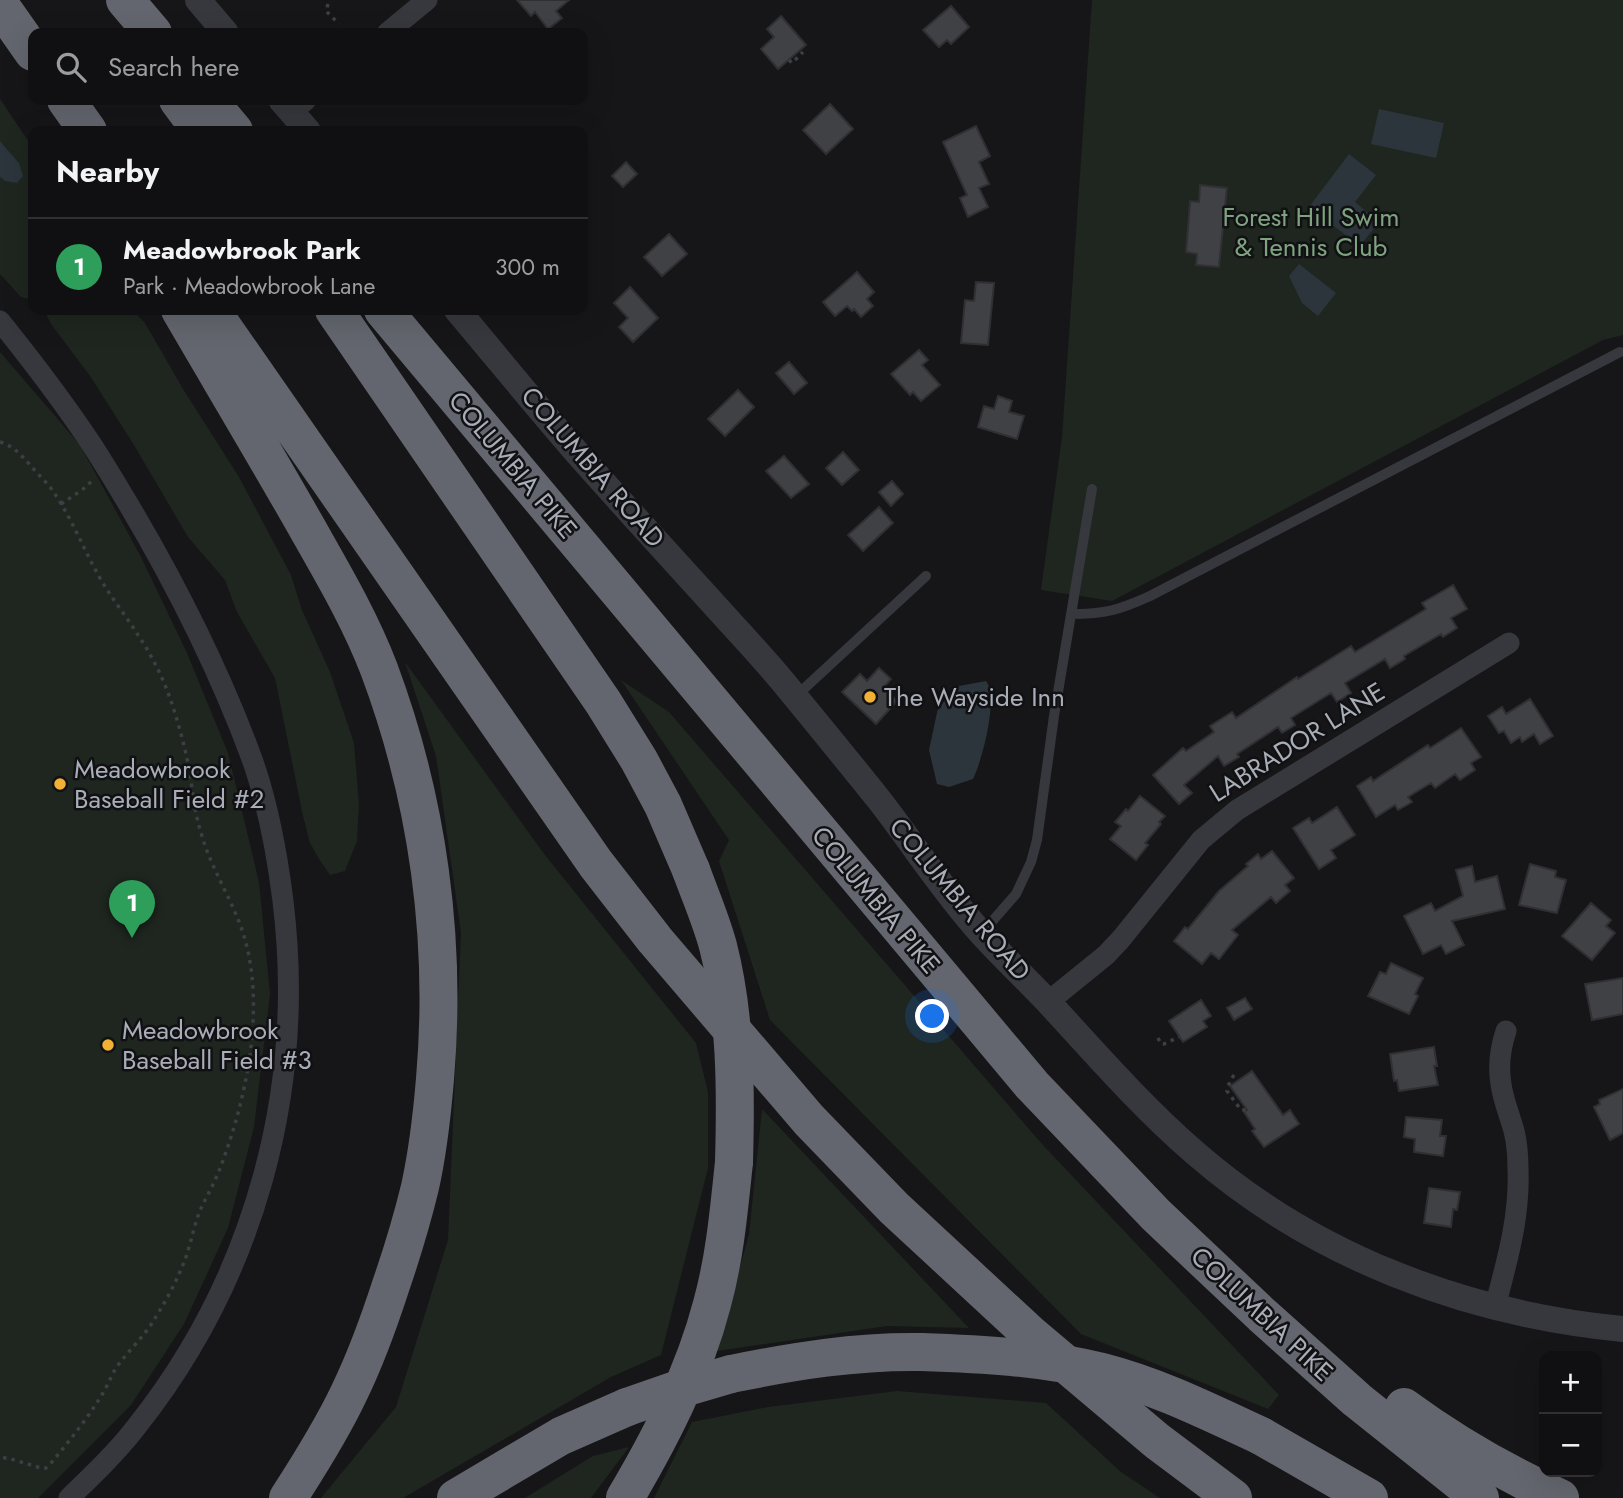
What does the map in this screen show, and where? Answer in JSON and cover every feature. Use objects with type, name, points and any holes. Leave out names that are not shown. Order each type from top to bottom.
[{"type":"highway","points":[[107,0],[127,28]]},
{"type":"highway","points":[[125,0],[149,28]]},
{"type":"highway","points":[[61,105],[73,126]]},
{"type":"highway","points":[[70,105],[84,126]]},
{"type":"highway","points":[[182,105],[197,126]]},
{"type":"highway","points":[[212,105],[230,126]]},
{"type":"highway","points":[[183,315],[344,594],[378,666],[400,730],[416,791],[428,850],[436,919],[439,992],[437,1052],[431,1123],[421,1185],[401,1258],[364,1359],[312,1461],[288,1498]]},
{"type":"highway","points":[[214,315],[596,864],[655,940],[810,1120],[894,1208],[1029,1334],[1157,1441],[1233,1498]]},
{"type":"highway","points":[[337,315],[603,702],[639,760],[663,805],[691,870],[718,945],[734,1052],[734,1162],[726,1239],[713,1304],[692,1367],[656,1446],[625,1498]]},
{"type":"highway","name":"COLUMBIA PIKE","points":[[387,315],[1023,1076],[1156,1215],[1262,1315],[1357,1400],[1480,1498]]},
{"type":"highway","points":[[1156,1215],[1276,1312],[1435,1430],[1504,1471],[1560,1498]]},
{"type":"highway","points":[[456,1498],[561,1437],[627,1407],[731,1374],[793,1361],[888,1351],[974,1354],[1030,1360],[1101,1372],[1139,1383],[1261,1436],[1368,1498]]},
{"type":"street","points":[[198,0],[222,28]]},
{"type":"street","points":[[393,28],[427,0]]},
{"type":"street","name":"COLUMBIA ROAD","points":[[461,315],[582,459],[763,657],[982,933],[1097,1058],[1196,1154],[1241,1189],[1326,1243],[1414,1283],[1495,1307],[1552,1320],[1623,1329]]},
{"type":"street","points":[[0,321],[46,379],[106,468],[190,617],[253,761],[280,877],[287,938],[289,988],[284,1074],[264,1175],[248,1225],[214,1305],[164,1390],[102,1466],[69,1498]]},
{"type":"street","name":"LABRADOR LANE","points":[[1048,1002],[1121,939],[1201,840],[1237,810],[1509,643]]},
{"type":"street","points":[[1495,1307],[1513,1236],[1518,1202],[1514,1132],[1500,1077],[1501,1049],[1506,1031]]},
{"type":"lane","points":[[1071,614],[1097,614],[1120,609],[1150,596],[1620,352]]},
{"type":"lane","points":[[982,933],[1016,894],[1031,862],[1037,840],[1054,716],[1092,489]]},
{"type":"lane","points":[[795,697],[926,576]]},
{"type":"path","points":[[328,4],[326,11],[339,24]]},
{"type":"path","points":[[789,60],[792,63],[803,52]]},
{"type":"path","points":[[0,442],[9,444],[49,486],[92,565],[154,662],[173,705],[183,739],[195,812],[203,840],[216,875],[233,906],[247,946],[253,988],[253,1035],[246,1081],[218,1173],[201,1209],[178,1276],[151,1324],[116,1368],[82,1425],[46,1468],[0,1457]]},
{"type":"path","points":[[61,504],[82,490],[106,468]]},
{"type":"path","points":[[1157,1038],[1164,1044],[1180,1037]]},
{"type":"path","points":[[1234,1075],[1227,1091],[1241,1110],[1247,1110]]},
{"type":"green space","name":"Forest Hill Swim & Tennis Club","points":[[1092,0],[1623,0],[1623,335],[1603,340],[1112,601],[1041,590],[1062,437]]},
{"type":"green space","points":[[0,99],[28,141],[28,299],[21,297],[0,274],[0,177],[5,181],[19,163],[0,141]]},
{"type":"green space","points":[[46,315],[137,315],[145,323],[239,477],[291,575],[302,610],[330,672],[354,743],[359,805],[357,841],[345,871],[330,875],[310,843],[275,678],[237,612],[225,580],[188,537],[90,376]]},
{"type":"green space","points":[[0,352],[80,445],[141,557],[187,653],[228,753],[259,882],[270,994],[254,1127],[228,1228],[184,1324],[131,1405],[38,1498],[0,1498]]},
{"type":"green space","points":[[405,662],[545,855],[696,1043],[708,1092],[708,1168],[661,1355],[611,1377],[403,1498],[321,1498],[396,1407],[448,1240],[461,933],[436,756]]},
{"type":"green space","points":[[621,680],[669,712],[1042,1144],[1279,1395],[1268,1409],[1081,1334],[770,1020],[719,861],[729,840]]},
{"type":"green space","points":[[762,1109],[969,1328],[887,1326],[717,1351],[749,1234]]},
{"type":"green space","points":[[897,1391],[1046,1403],[1121,1472],[1160,1498],[654,1498],[692,1422],[768,1407]]},
{"type":"green space","points":[[629,1447],[591,1498],[525,1498],[593,1456]]},
{"type":"shaded area","points":[[1379,109],[1444,123],[1436,158],[1371,144]]},
{"type":"shaded area","points":[[0,141],[19,163],[23,176],[17,183],[5,181],[0,177]]},
{"type":"shaded area","points":[[1349,154],[1376,175],[1355,202],[1379,222],[1360,246],[1309,207]]},
{"type":"shaded area","points":[[1299,264],[1336,293],[1318,316],[1302,303],[1289,276]]},
{"type":"shaded area","points":[[986,681],[990,689],[990,714],[981,758],[973,779],[949,787],[937,784],[929,750],[938,708],[959,686]]},
{"type":"building","points":[[517,0],[569,0],[556,11],[562,18],[549,28],[535,12],[531,16]]},
{"type":"building","points":[[951,6],[969,27],[951,44],[947,40],[939,47],[923,30]]},
{"type":"building","points":[[781,16],[806,45],[778,69],[761,49],[774,37],[767,29]]},
{"type":"building","points":[[830,104],[853,129],[826,154],[803,130]]},
{"type":"building","points":[[976,126],[990,156],[979,162],[989,184],[979,188],[988,207],[968,217],[960,198],[967,195],[943,142]]},
{"type":"building","points":[[626,162],[637,174],[623,187],[612,176]]},
{"type":"building","points":[[1200,185],[1227,188],[1219,267],[1196,265],[1197,254],[1186,252],[1190,201],[1199,202]]},
{"type":"building","points":[[669,234],[687,254],[662,276],[644,257]]},
{"type":"building","points":[[857,272],[874,292],[867,299],[873,306],[861,317],[847,306],[835,316],[823,302]]},
{"type":"building","points":[[976,282],[994,283],[988,345],[961,343],[965,300],[974,301]]},
{"type":"building","points":[[630,287],[658,318],[633,342],[619,327],[628,318],[614,303]]},
{"type":"building","points":[[919,350],[928,360],[922,365],[940,385],[921,401],[913,392],[910,395],[891,374]]},
{"type":"building","points":[[789,362],[807,383],[794,394],[776,373]]},
{"type":"building","points":[[738,390],[754,407],[725,436],[708,419]]},
{"type":"building","points":[[998,396],[1012,401],[1009,412],[1024,416],[1017,439],[978,427],[984,406],[994,409]]},
{"type":"building","points":[[843,452],[859,470],[842,485],[826,468]]},
{"type":"building","points":[[784,456],[809,484],[791,498],[766,471]]},
{"type":"building","points":[[892,481],[903,494],[891,506],[879,492]]},
{"type":"building","points":[[879,507],[893,523],[863,551],[848,535]]},
{"type":"building","points":[[1453,585],[1467,609],[1451,618],[1457,628],[1443,637],[1441,634],[1404,656],[1405,659],[1390,668],[1385,659],[1345,683],[1351,693],[1337,702],[1331,693],[1291,718],[1295,725],[1282,733],[1278,727],[1237,754],[1239,757],[1224,766],[1218,756],[1184,785],[1192,793],[1179,804],[1153,775],[1183,748],[1186,751],[1214,732],[1210,726],[1232,712],[1236,718],[1297,677],[1298,679],[1351,646],[1355,652],[1426,609],[1422,603]]},
{"type":"building","name":"The Wayside Inn","points":[[879,668],[891,679],[883,688],[897,701],[876,724],[842,692],[860,674],[867,681]]},
{"type":"building","points":[[1530,699],[1553,736],[1540,744],[1534,734],[1522,742],[1520,737],[1511,743],[1504,731],[1499,733],[1488,716],[1502,707],[1506,714]]},
{"type":"building","points":[[1461,728],[1481,757],[1471,763],[1475,770],[1460,780],[1455,774],[1435,788],[1431,783],[1408,797],[1412,802],[1398,810],[1395,805],[1376,817],[1357,786],[1371,777],[1373,781],[1428,745],[1430,748]]},
{"type":"building","points":[[1140,796],[1165,816],[1136,860],[1110,839],[1121,826],[1115,822]]},
{"type":"building","points":[[1337,807],[1355,835],[1331,850],[1336,858],[1319,869],[1293,828],[1309,818],[1312,823]]},
{"type":"building","points":[[1272,851],[1294,878],[1285,885],[1290,891],[1276,903],[1271,897],[1232,930],[1238,935],[1219,959],[1211,953],[1202,964],[1174,941],[1185,927],[1188,929],[1219,891],[1248,866],[1246,864],[1258,854],[1261,859]]},
{"type":"building","points":[[1530,864],[1556,871],[1555,877],[1566,880],[1557,913],[1519,905]]},
{"type":"building","points":[[1472,866],[1475,882],[1497,876],[1505,909],[1452,921],[1464,945],[1446,954],[1441,945],[1423,954],[1404,916],[1431,903],[1435,911],[1463,896],[1456,870]]},
{"type":"building","points":[[1591,903],[1611,920],[1606,926],[1615,933],[1592,960],[1562,936]]},
{"type":"building","points":[[1391,963],[1423,978],[1409,1014],[1368,996],[1380,972],[1386,974]]},
{"type":"building","points":[[1623,978],[1623,1014],[1592,1020],[1585,984]]},
{"type":"building","points":[[1245,998],[1252,1009],[1234,1020],[1227,1008]]},
{"type":"building","points":[[1201,1000],[1211,1016],[1203,1021],[1207,1027],[1183,1042],[1169,1021]]},
{"type":"building","points":[[1434,1047],[1438,1085],[1399,1091],[1397,1080],[1394,1081],[1390,1054]]},
{"type":"building","points":[[1252,1071],[1283,1115],[1290,1110],[1299,1124],[1264,1147],[1252,1131],[1255,1129],[1244,1112],[1247,1110],[1230,1086]]},
{"type":"building","points":[[1623,1089],[1623,1133],[1610,1140],[1594,1107],[1600,1104],[1599,1100]]},
{"type":"building","points":[[1406,1117],[1442,1120],[1440,1136],[1446,1136],[1443,1156],[1414,1152],[1415,1139],[1404,1137]]},
{"type":"building","points":[[1429,1188],[1460,1192],[1457,1210],[1453,1209],[1451,1227],[1424,1223]]},
{"type":"place","name":"The Wayside Inn","points":[[870,697]]},
{"type":"place","name":"Meadowbrook Baseball Field #2","points":[[60,784]]},
{"type":"place","name":"Meadowbrook Park","points":[[132,938]]},
{"type":"place","name":"Meadowbrook Baseball Field #3","points":[[108,1045]]}]
